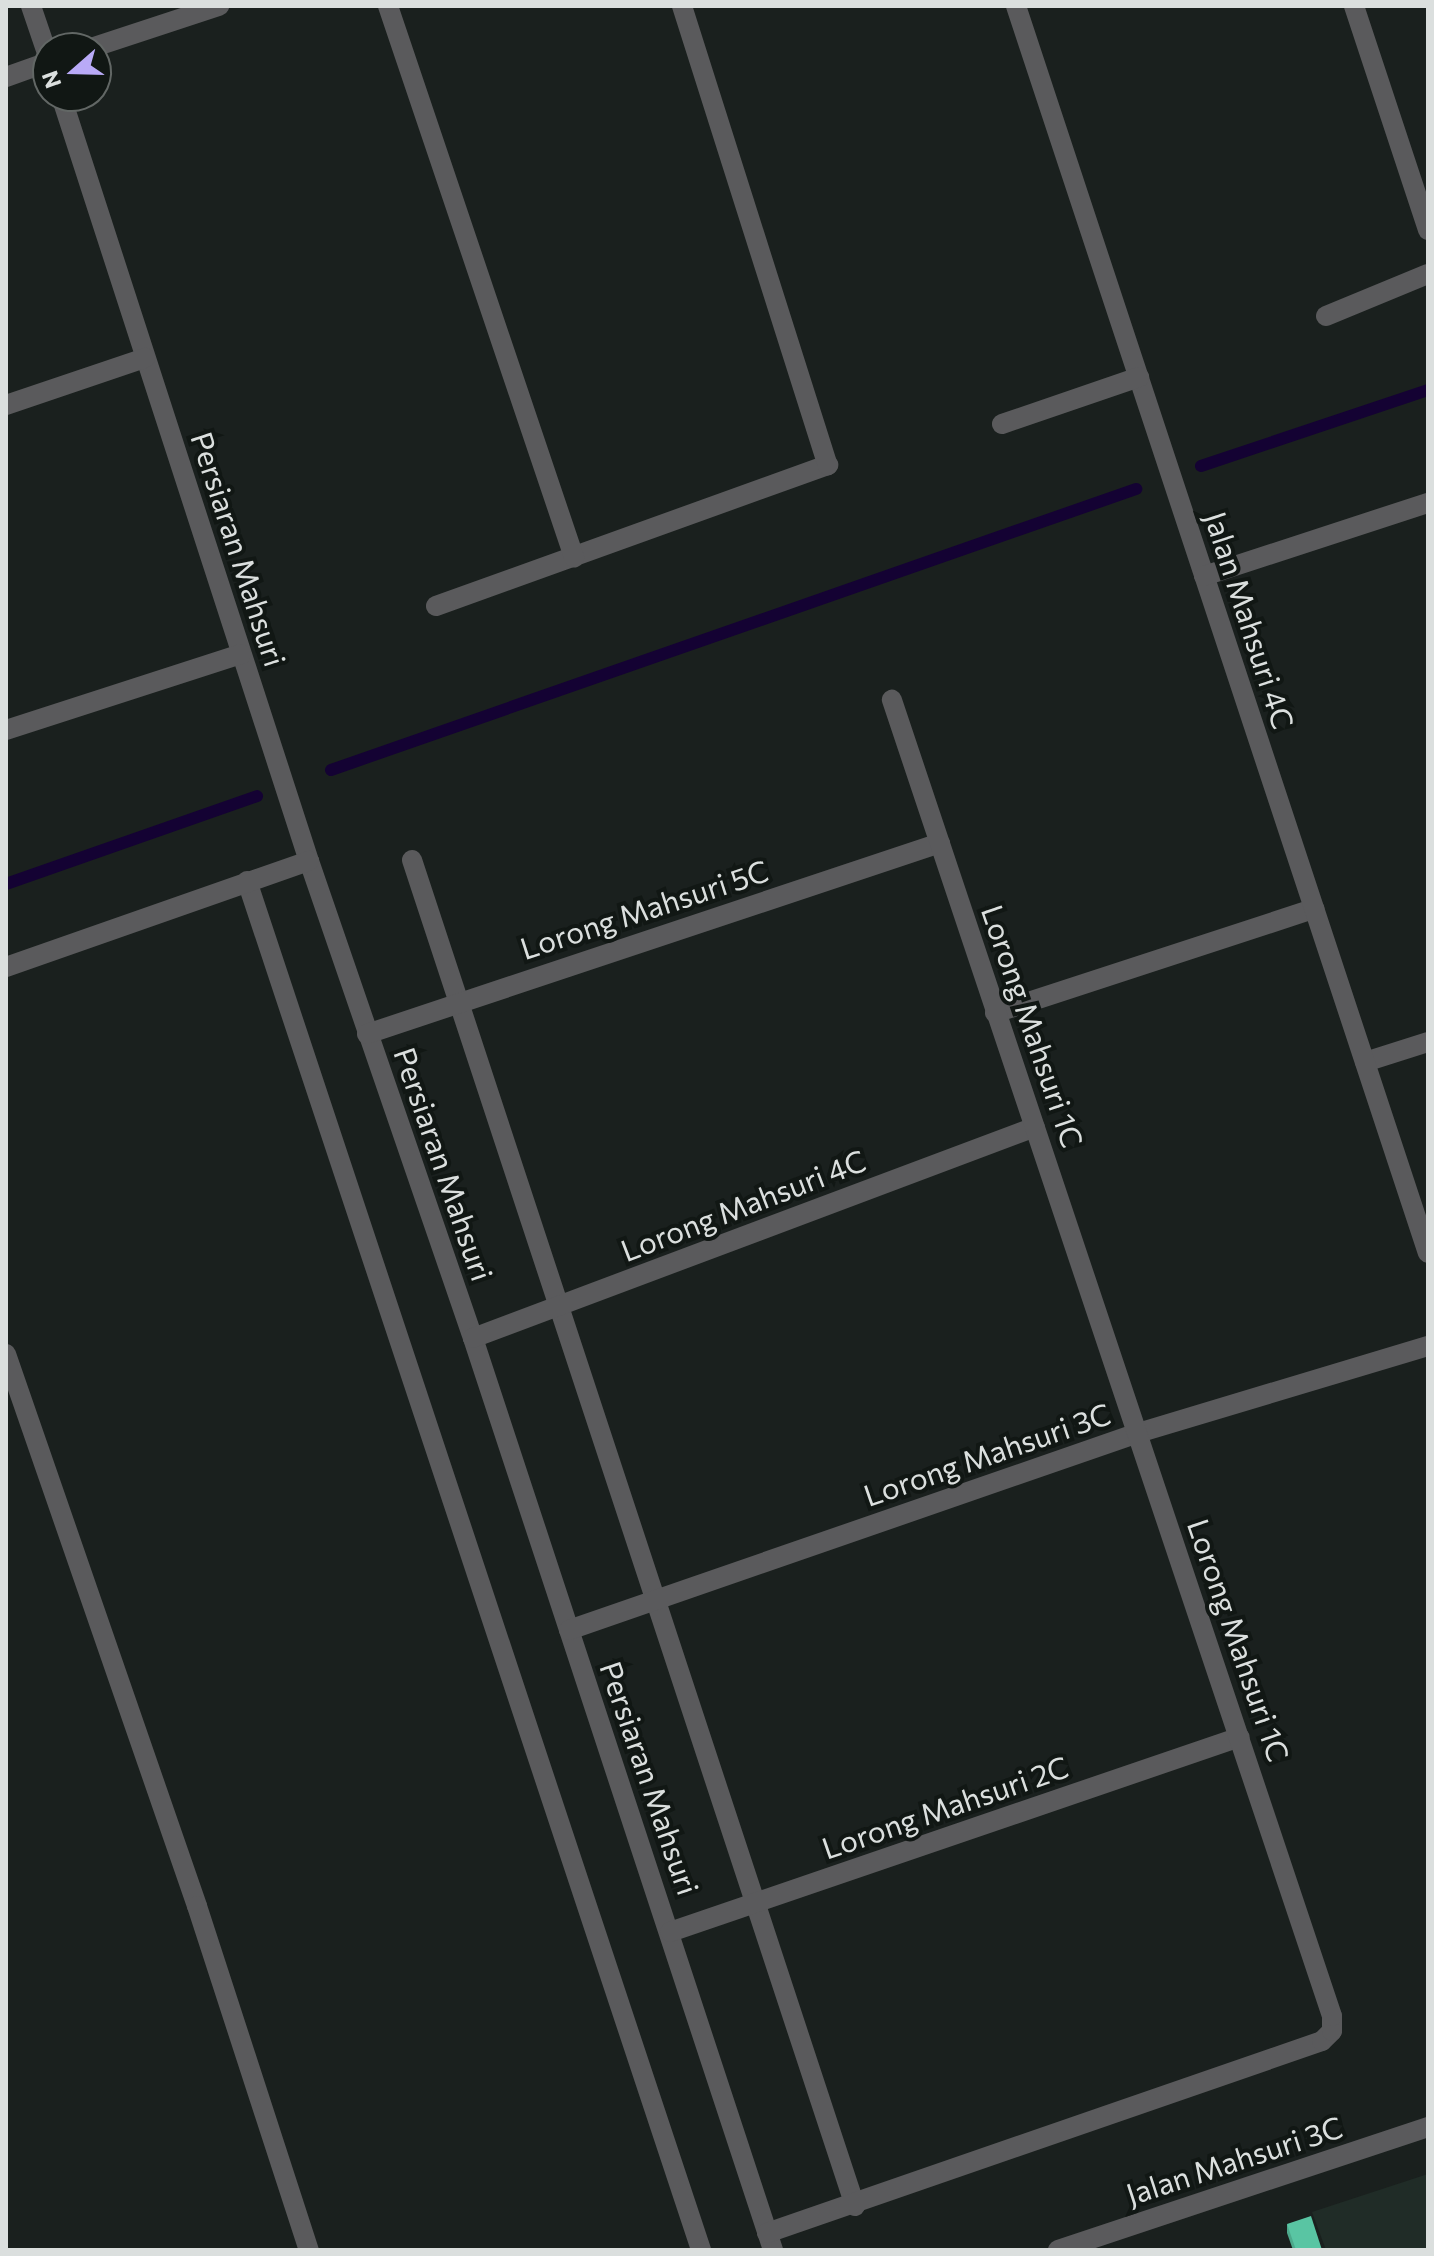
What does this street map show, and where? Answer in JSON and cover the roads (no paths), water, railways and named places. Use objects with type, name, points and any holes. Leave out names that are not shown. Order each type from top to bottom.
[{"type":"street","points":[[31,6],[39,32]]},
{"type":"street","points":[[112,41],[219,6]]},
{"type":"street","points":[[388,6],[574,557]]},
{"type":"street","points":[[436,606],[828,465],[682,6]]},
{"type":"street","name":"Jalan Mahsuri 4C","points":[[1016,6],[1428,1253]]},
{"type":"street","points":[[1354,6],[1428,230]]},
{"type":"street","points":[[6,77],[32,66]]},
{"type":"street","name":"Persiaran Mahsuri","points":[[66,112],[309,861],[473,1338],[770,2242]]},
{"type":"street","points":[[1326,316],[1428,274]]},
{"type":"street","points":[[6,405],[145,358]]},
{"type":"street","points":[[1002,424],[1139,377]]},
{"type":"street","points":[[1204,576],[1428,503]]},
{"type":"street","points":[[6,730],[241,654]]},
{"type":"street","name":"Lorong Mahsuri 1C","points":[[770,2242],[855,2206],[1322,2041],[1332,2031],[1332,2016],[1240,1737],[892,700]]},
{"type":"street","name":"Lorong Mahsuri 5C","points":[[367,1034],[940,843]]},
{"type":"street","points":[[412,860],[855,2206]]},
{"type":"street","points":[[6,967],[309,861]]},
{"type":"street","points":[[247,881],[701,2250]]},
{"type":"street","points":[[995,1013],[1314,909]]},
{"type":"street","points":[[1365,1062],[1428,1042]]},
{"type":"street","name":"Lorong Mahsuri 4C","points":[[473,1338],[1035,1127]]},
{"type":"street","name":"Lorong Mahsuri 3C","points":[[569,1630],[1138,1433],[1428,1346]]},
{"type":"street","points":[[6,1354],[192,1891],[309,2250]]},
{"type":"street","name":"Lorong Mahsuri 2C","points":[[670,1932],[1240,1737]]},
{"type":"street","name":"Jalan Mahsuri 3C","points":[[1058,2250],[1428,2127]]},
{"type":"waterway","points":[[1201,466],[1428,390]]},
{"type":"waterway","points":[[331,770],[1136,489]]},
{"type":"waterway","points":[[6,884],[257,796]]}]
